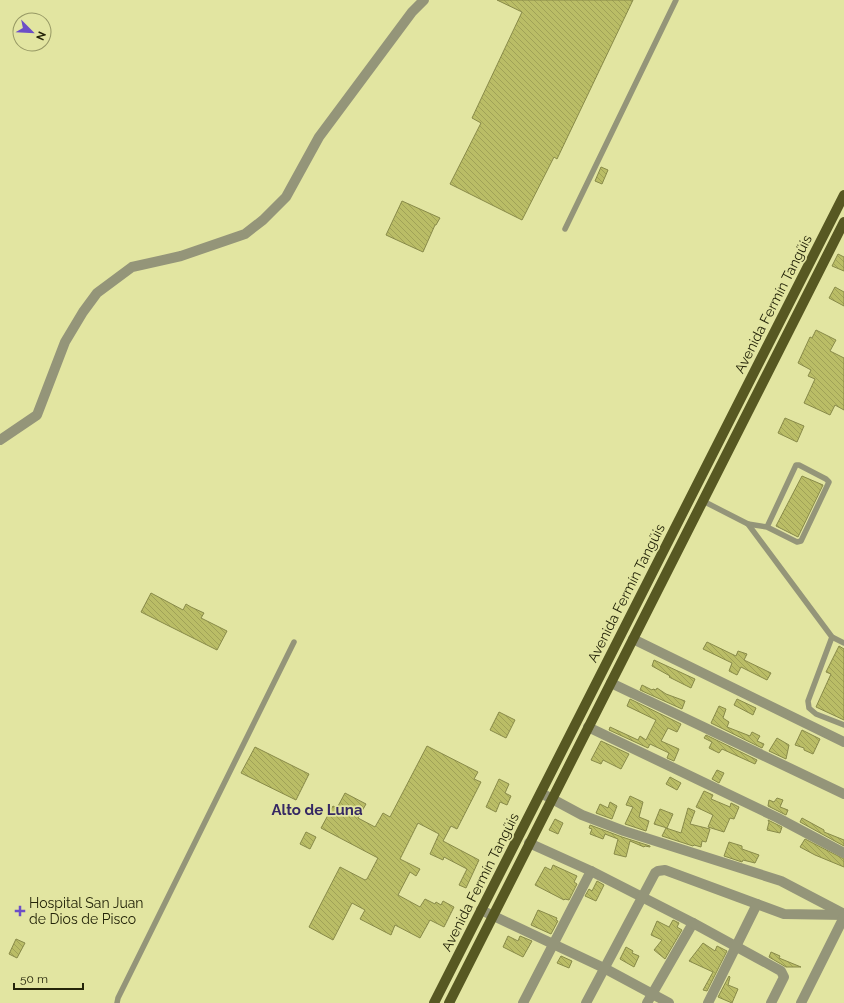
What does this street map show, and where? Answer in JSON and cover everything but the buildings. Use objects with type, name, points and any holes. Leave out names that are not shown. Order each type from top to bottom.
[{"type":"main road","name":"Avenida Fermín Tangüis","points":[[434,1003],[844,195]]},
{"type":"main road","name":"Avenida Fermín Tangüis","points":[[448,1003],[844,222]]},
{"type":"main road","points":[[823,236],[834,242]]},
{"type":"street","points":[[0,440],[37,415],[65,342],[83,312],[97,293],[132,266],[181,256],[245,234],[263,220],[286,197],[319,137],[412,12],[424,0]]},
{"type":"street","points":[[633,639],[844,742]]},
{"type":"street","points":[[611,682],[844,793]]},
{"type":"street","points":[[588,727],[778,818],[844,853]]},
{"type":"street","points":[[541,793],[582,815],[624,831],[781,881],[844,915]]},
{"type":"street","points":[[529,843],[642,896],[735,947],[779,969],[784,974],[784,977],[771,1003]]},
{"type":"street","points":[[586,1003],[642,896],[655,873],[658,871],[665,870],[757,904],[790,914],[844,915]]},
{"type":"street","points":[[523,1003],[591,871]]},
{"type":"street","points":[[708,1003],[757,904]]},
{"type":"street","points":[[481,910],[604,968],[649,999],[669,1003]]},
{"type":"street","points":[[801,1003],[844,915]]},
{"type":"street","points":[[649,999],[693,923]]},
{"type":"lane","points":[[565,229],[676,0]]},
{"type":"lane","points":[[703,501],[748,524],[767,527],[797,542],[801,541],[829,482],[799,465],[796,465],[767,527]]},
{"type":"lane","points":[[748,524],[832,637],[844,643]]},
{"type":"lane","points":[[832,637],[808,700],[810,708],[816,714],[844,725]]},
{"type":"lane","points":[[117,1003],[118,998],[294,642]]},
{"type":"place","name":"Hospital San Juan de Dios de Pisco","points":[[20,911]]},
{"type":"district","name":"Alto de Luna","points":[[317,810]]}]
